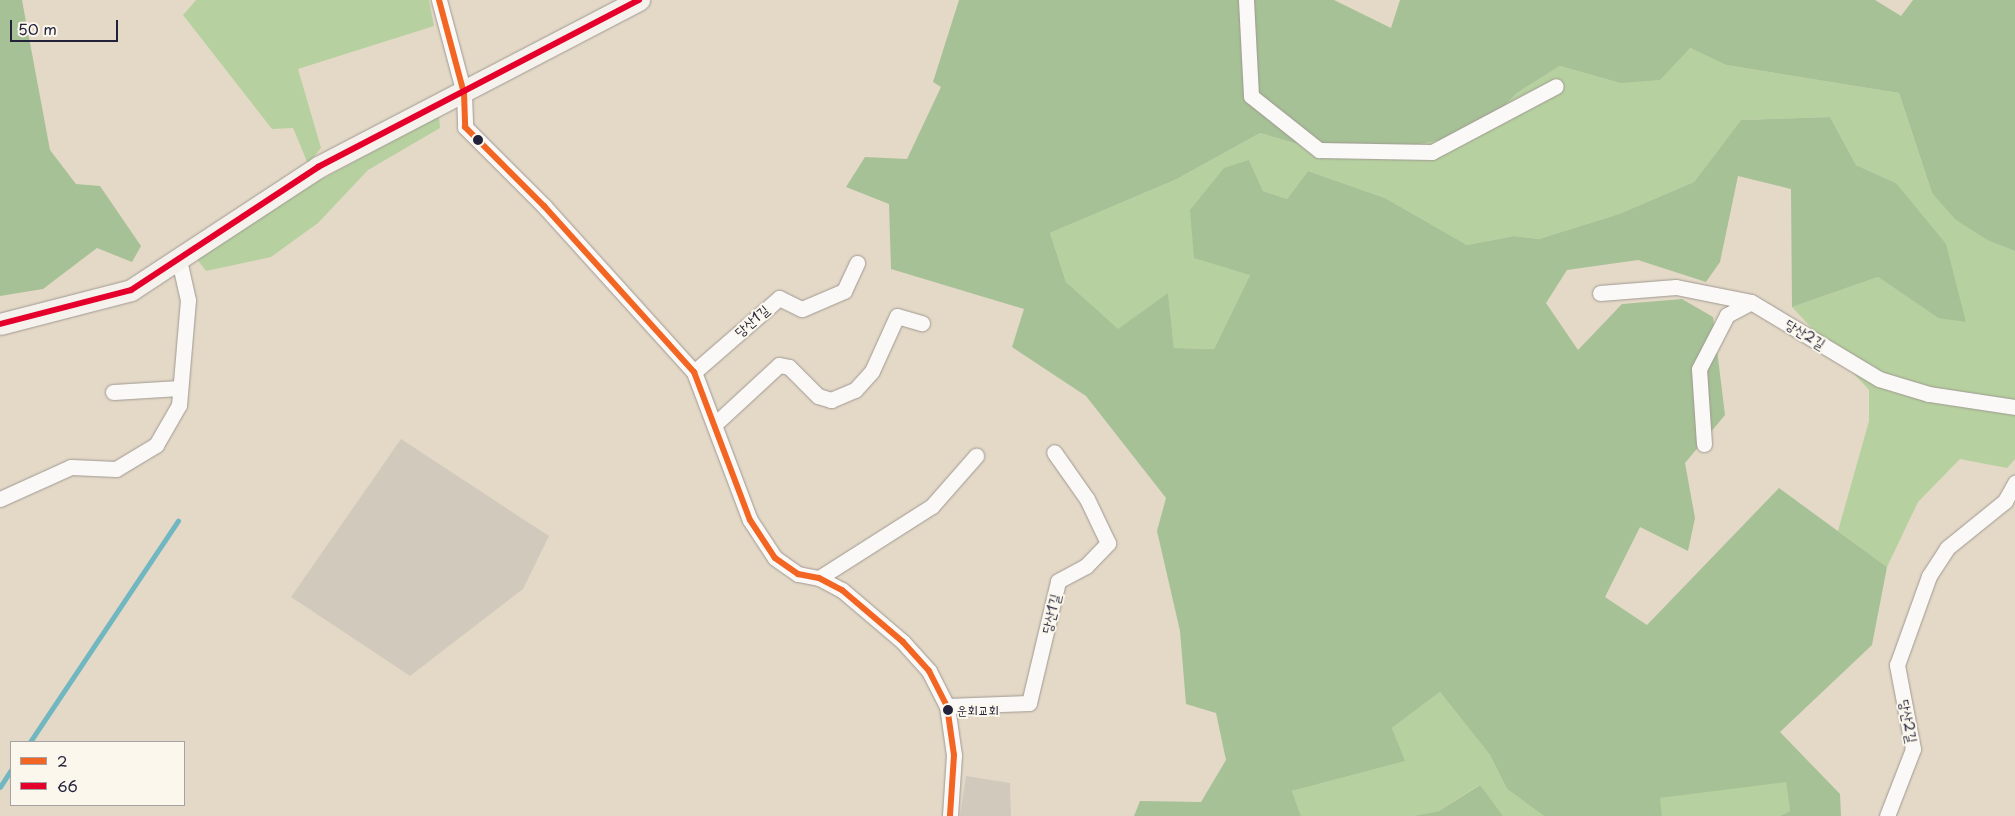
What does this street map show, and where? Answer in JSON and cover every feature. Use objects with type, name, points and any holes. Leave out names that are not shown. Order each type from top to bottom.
[{"type":"main road","points":[[0,324],[130,290],[179,260],[300,177],[639,0]]},
{"type":"street","points":[[439,0],[464,92],[465,127],[544,206],[694,372],[750,520],[775,558],[798,574],[820,578],[903,642],[929,671],[947,706],[954,755],[950,816]]},
{"type":"street","points":[[1246,0],[1251,96],[1319,150],[1432,152],[1556,86]]},
{"type":"street","points":[[0,499],[71,467],[116,469],[156,445],[179,405],[188,300],[179,260]]},
{"type":"street","name":"당산1길","points":[[694,372],[779,298],[802,310],[844,291],[857,263]]},
{"type":"street","name":"당산2길","points":[[1600,293],[1676,287],[1751,302],[1879,379],[1929,394],[2015,407]]},
{"type":"street","points":[[1704,444],[1699,368],[1727,315],[1751,302]]},
{"type":"street","points":[[715,424],[779,365],[788,367],[818,396],[831,400],[855,390],[872,371],[897,316],[922,323]]},
{"type":"street","points":[[113,392],[180,388]]},
{"type":"street","name":"당산1길","points":[[947,706],[1029,703],[1058,581],[1086,566],[1108,543],[1087,499],[1054,452]]},
{"type":"street","points":[[820,578],[932,506],[976,456]]},
{"type":"street","name":"당산2길","points":[[1887,816],[1913,749],[1897,665],[1930,576],[1946,548],[2006,501],[2015,483]]},
{"type":"shaded area","points":[[401,439],[549,536],[523,589],[410,676],[291,597]]},
{"type":"shaded area","points":[[966,776],[1010,783],[1011,816],[960,816]]},
{"type":"green space","points":[[0,0],[22,0],[50,150],[76,184],[100,186],[141,246],[132,262],[97,248],[43,289],[0,296]]},
{"type":"green space","points":[[196,0],[429,0],[434,26],[298,69],[321,148],[308,164],[293,128],[272,129],[183,15]]},
{"type":"green space","points":[[959,0],[1334,0],[1391,28],[1400,0],[1875,0],[1901,16],[1913,0],[2015,0],[2015,251],[1989,241],[1956,220],[1932,193],[1899,93],[1726,65],[1690,48],[1660,80],[1620,83],[1560,66],[1517,93],[1478,133],[1346,158],[1260,133],[1177,179],[1050,233],[1066,282],[1118,329],[1168,293],[1174,348],[1214,349],[1250,275],[1194,258],[1190,210],[1224,168],[1249,160],[1263,191],[1287,199],[1308,171],[1385,198],[1467,245],[1514,236],[1539,239],[1619,214],[1694,182],[1741,120],[1830,117],[1856,165],[1896,183],[1946,244],[1966,322],[1938,318],[1878,277],[1792,307],[1791,189],[1738,176],[1720,262],[1706,282],[1638,260],[1567,270],[1546,303],[1578,350],[1622,304],[1682,299],[1713,317],[1725,415],[1685,463],[1695,518],[1688,551],[1640,527],[1605,597],[1647,625],[1779,488],[1887,567],[1872,645],[1780,732],[1840,794],[1841,816],[1780,816],[1790,811],[1786,782],[1660,798],[1662,816],[1544,816],[1507,789],[1490,755],[1440,692],[1392,728],[1405,761],[1292,791],[1301,816],[1134,816],[1140,801],[1201,802],[1226,760],[1216,713],[1186,704],[1180,631],[1157,531],[1166,498],[1086,396],[1012,347],[1024,309],[891,269],[889,204],[846,187],[865,157],[907,159],[941,87],[933,82]]},
{"type":"green space","points":[[1690,48],[1726,65],[1899,93],[1932,193],[1989,241],[2015,251],[2015,459],[2007,468],[1960,459],[1918,502],[1887,567],[1838,531],[1869,421],[1869,390],[1792,307],[1878,277],[1938,318],[1896,183],[1856,165],[1830,117],[1741,120],[1694,182],[1619,214],[1539,239],[1514,236],[1467,245],[1385,198],[1308,171],[1287,199],[1263,191],[1249,160],[1250,275],[1214,349],[1174,348],[1168,294],[1118,330],[1066,282],[1050,233],[1177,179],[1260,133],[1346,158],[1478,133],[1517,93],[1560,66],[1620,83]]},
{"type":"green space","points":[[439,116],[440,128],[368,170],[318,223],[271,257],[206,271],[197,259],[298,192]]},
{"type":"green space","points":[[1440,692],[1490,755],[1507,789],[1544,816],[1503,816],[1479,785],[1439,811],[1413,816],[1301,816],[1292,791],[1404,761],[1392,728]]},
{"type":"green space","points":[[1786,781],[1790,811],[1780,816],[1662,816],[1659,798]]},
{"type":"green space","points":[[1480,785],[1503,816],[1413,816],[1439,811]]},
{"type":"waterway","points":[[31,741],[178,521]]},
{"type":"waterway","points":[[0,787],[10,772]]},
{"type":"transit line","name":"2","points":[[439,0],[464,93],[465,127],[544,206],[694,372],[750,520],[775,558],[798,574],[819,578],[842,590],[903,642],[929,671],[947,706],[954,755],[950,816]]},
{"type":"transit line","name":"66","points":[[0,324],[131,290],[318,167],[639,0]]},
{"type":"place","name":"운회교회","points":[[948,710]]}]
